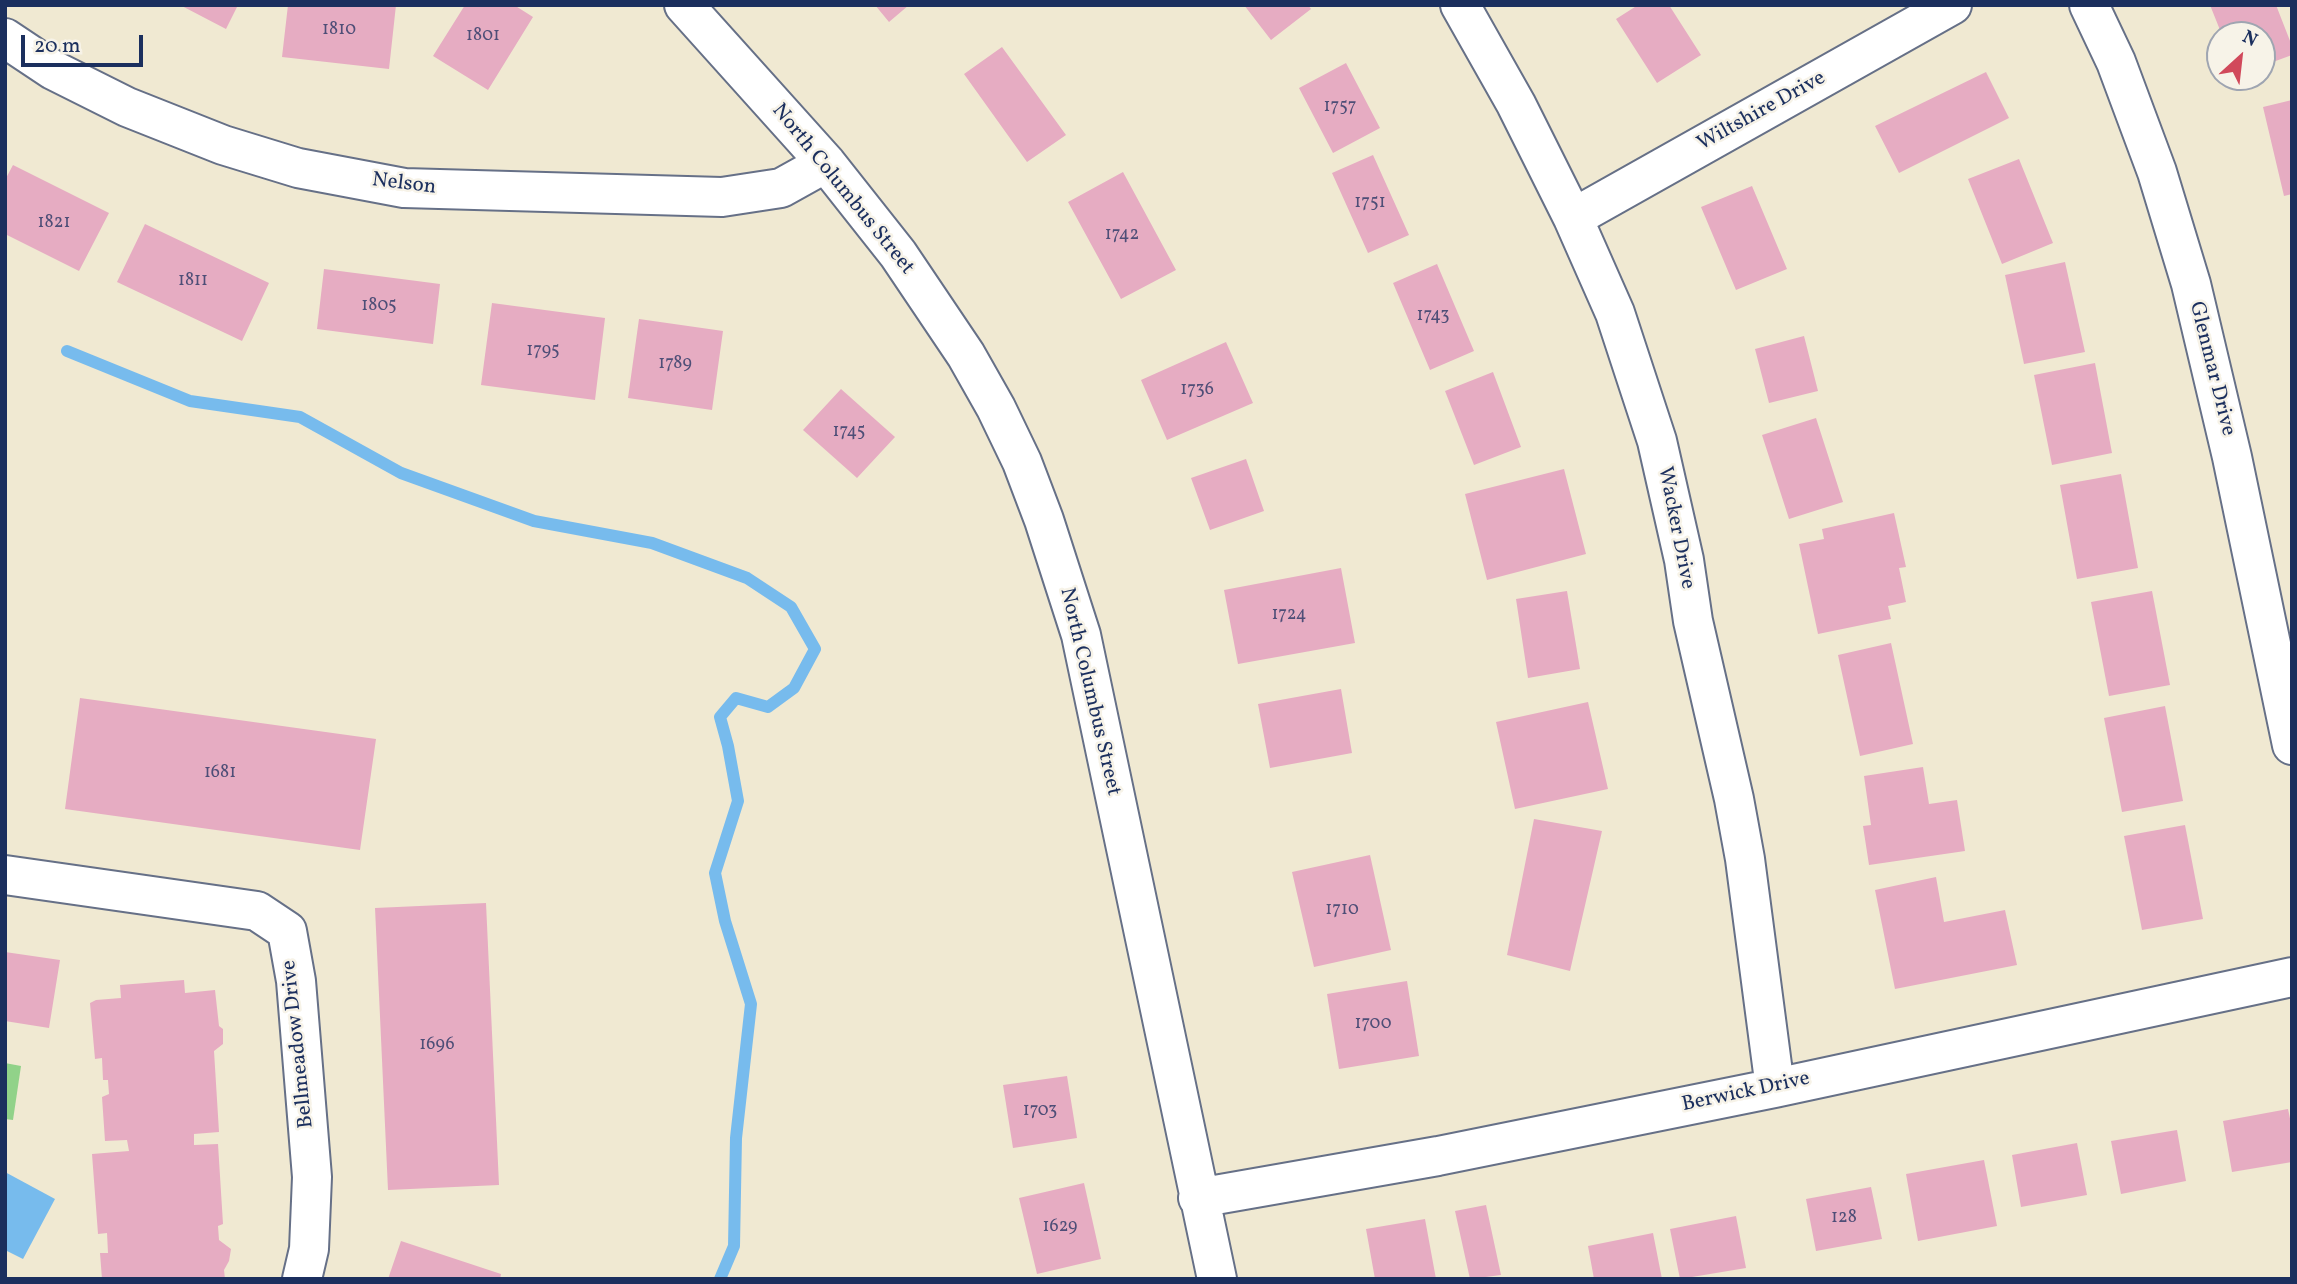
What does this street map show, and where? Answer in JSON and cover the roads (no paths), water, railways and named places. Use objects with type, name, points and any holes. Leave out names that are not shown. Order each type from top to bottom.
[{"type":"street","name":"North Columbus Street","points":[[684,5],[826,163],[898,254],[966,355],[996,408],[1022,463],[1044,520],[1081,635],[1217,1279]]},
{"type":"street","name":"Wacker Drive","points":[[1460,5],[1516,104],[1573,218],[1615,313],[1657,441],[1745,859],[1775,1087]]},
{"type":"street","name":"Wiltshire Drive","points":[[1573,218],[1952,5]]},
{"type":"street","name":"Glenmar Drive","points":[[2089,5],[2116,62],[2157,172],[2190,285],[2232,457],[2292,745]]},
{"type":"street","name":"Nelson","points":[[5,38],[53,70],[127,107],[223,145],[298,168],[404,188],[722,197],[781,188],[826,163]]},
{"type":"street","name":"Bellmeadow Drive","points":[[5,875],[257,911],[287,931],[296,981],[312,1177],[309,1249],[302,1279]]},
{"type":"street","name":"Berwick Drive","points":[[1198,1198],[1438,1156],[2292,977]]},
{"type":"water","points":[[5,1172],[55,1199],[23,1259],[5,1250]]},
{"type":"waterway","points":[[67,351],[190,401],[300,417],[401,473],[534,521],[652,543],[747,578],[791,607],[815,649],[794,688],[768,707],[736,698],[720,717],[738,801],[715,873],[725,921],[751,1004],[736,1138],[734,1246],[720,1279]]}]
